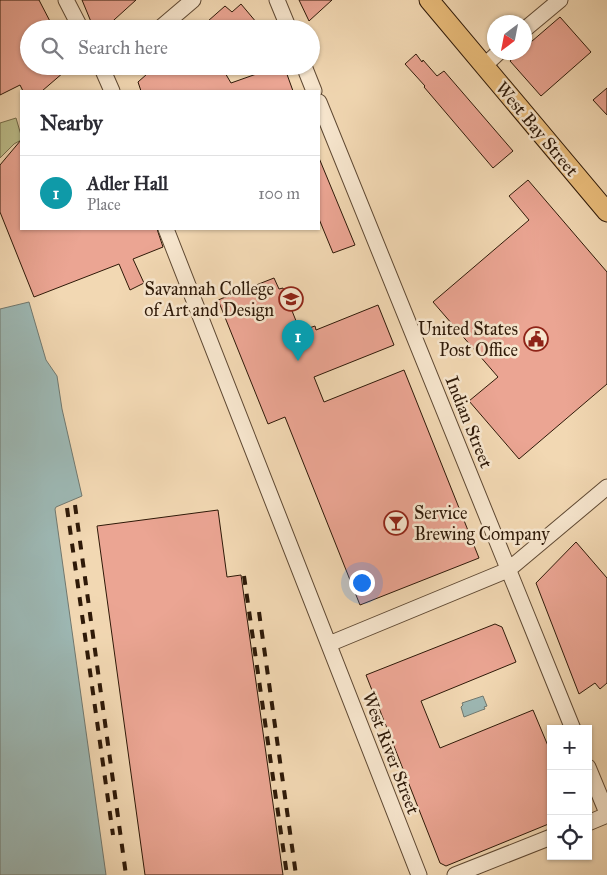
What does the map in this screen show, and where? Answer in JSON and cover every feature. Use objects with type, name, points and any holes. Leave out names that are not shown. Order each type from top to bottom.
[{"type":"main road","name":"West Bay Street","points":[[429,0],[607,212]]},
{"type":"street","points":[[66,0],[76,20]]},
{"type":"street","points":[[170,20],[193,0]]},
{"type":"street","points":[[277,0],[285,20]]},
{"type":"street","points":[[532,23],[560,0]]},
{"type":"street","points":[[484,66],[490,60]]},
{"type":"street","points":[[108,75],[112,90]]},
{"type":"street","points":[[308,75],[314,90]]},
{"type":"street","name":"Indian Street","points":[[320,104],[571,725]]},
{"type":"street","name":"West River Street","points":[[166,230],[419,875]]},
{"type":"street","points":[[329,644],[508,570],[607,487]]},
{"type":"street","points":[[589,770],[607,814],[592,821]]},
{"type":"street","points":[[455,875],[547,839]]},
{"type":"green space","points":[[16,118],[20,132],[20,141],[0,158],[0,123]]},
{"type":"water","points":[[29,302],[46,360],[57,376],[62,409],[82,496],[55,509],[106,875],[0,875],[0,309]]},
{"type":"water","points":[[483,696],[487,706],[484,707],[485,709],[464,717],[461,707],[462,703]]},
{"type":"building","points":[[0,0],[39,0],[49,20],[20,20],[20,75],[61,75],[43,90],[22,90],[20,85],[0,95]]},
{"type":"building","points":[[82,0],[136,0],[114,20],[90,20]]},
{"type":"building","points":[[299,0],[332,0],[310,20]]},
{"type":"building","points":[[241,4],[254,20],[209,20],[225,6],[232,12]]},
{"type":"building","points":[[560,17],[591,52],[541,96],[510,61],[532,60],[532,41]]},
{"type":"building","points":[[416,54],[437,76],[444,71],[513,151],[493,168],[405,64]]},
{"type":"building","points":[[146,75],[226,75],[231,83],[254,75],[287,75],[293,90],[141,90],[138,82]]},
{"type":"building","points":[[607,88],[607,115],[593,100]]},
{"type":"building","points":[[20,141],[20,230],[157,230],[163,247],[133,259],[144,283],[130,290],[119,264],[34,297],[0,212],[0,165]]},
{"type":"building","points":[[320,160],[355,245],[333,253],[320,221]]},
{"type":"building","name":"United States Post Office","points":[[528,180],[607,272],[607,384],[519,459],[469,401],[498,377],[433,302],[529,220],[509,196]]},
{"type":"building","points":[[274,278],[279,289],[283,288],[300,331],[315,326],[316,330],[378,305],[394,345],[314,377],[324,402],[404,370],[479,558],[360,605],[285,417],[268,424],[218,300]]},
{"type":"building","points":[[218,510],[227,577],[241,575],[283,875],[145,875],[97,526]]},
{"type":"building","points":[[576,542],[607,578],[607,683],[600,689],[595,683],[579,694],[536,583]]},
{"type":"building","points":[[495,624],[502,627],[516,662],[421,701],[440,748],[533,710],[547,743],[547,825],[446,866],[440,863],[366,675]]},
{"type":"railway","points":[[75,505],[126,875]]},
{"type":"railway","points":[[67,508],[113,835]]},
{"type":"railway","points":[[244,576],[287,875]]},
{"type":"railway","points":[[259,612],[296,875]]},
{"type":"place","name":"Savannah College of Art and Design","points":[[291,299]]},
{"type":"place","name":"United States Post Office","points":[[536,339]]},
{"type":"place","name":"Adler Hall","points":[[298,361]]},
{"type":"place","name":"Service Brewing Company","points":[[396,523]]}]
